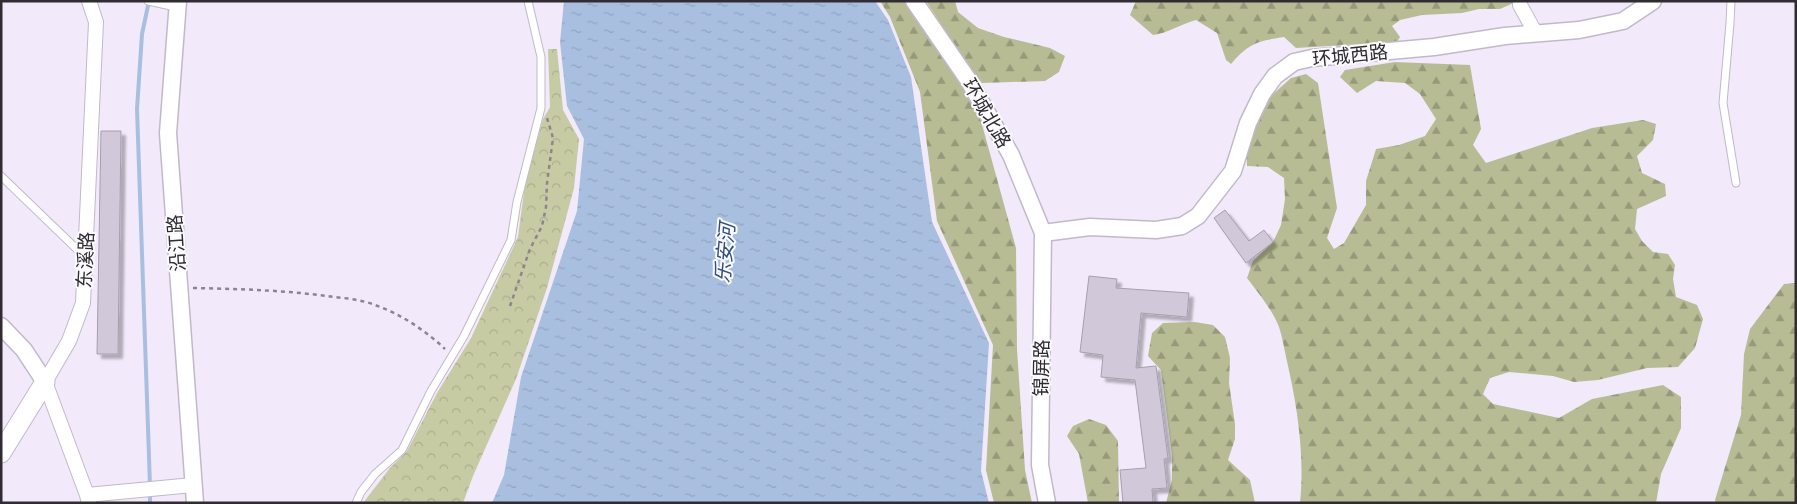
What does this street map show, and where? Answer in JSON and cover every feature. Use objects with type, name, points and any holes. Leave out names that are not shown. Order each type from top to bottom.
[{"type":"main road","points":[[1,453],[45,382]]},
{"type":"street","name":"东溪路","points":[[45,382],[69,341],[83,303],[96,22],[89,1]]},
{"type":"street","name":"环城北路","points":[[914,1],[974,89],[1011,155],[1043,233]]},
{"type":"street","name":"环城西路","points":[[1043,233],[1090,227],[1156,230],[1182,226],[1198,216],[1233,171],[1248,123],[1262,94],[1275,76],[1294,62],[1312,58],[1434,47],[1505,36],[1578,30],[1623,21],[1653,1]]},
{"type":"street","name":"沿江路","points":[[177,4],[168,132],[194,503]]},
{"type":"street","points":[[1520,6],[1536,34]]},
{"type":"street","name":"锦屏路","points":[[1043,233],[1040,465],[1047,503]]},
{"type":"street","points":[[1,326],[24,350],[45,382],[88,499],[193,485]]},
{"type":"lane","points":[[148,1],[177,4]]},
{"type":"lane","points":[[356,503],[361,492],[375,474],[402,450],[431,391],[464,336],[511,240],[517,202],[541,108],[541,56],[528,1]]},
{"type":"lane","points":[[1731,1],[1723,103],[1736,183]]},
{"type":"lane","points":[[1,176],[85,258]]},
{"type":"path","points":[[510,306],[530,249],[542,226],[546,207],[553,138],[549,122],[541,108]]},
{"type":"path","points":[[179,287],[284,290],[376,305],[429,334],[452,356]]},
{"type":"green space","points":[[880,1],[905,1],[978,110],[1016,248],[1017,349],[1025,470],[1032,503],[994,503],[986,470],[993,345],[937,221],[920,92],[890,17]]},
{"type":"green space","points":[[926,1],[955,1],[958,12],[978,28],[1004,37],[1050,48],[1065,56],[1059,72],[1045,81],[982,83],[972,72]]},
{"type":"green space","points":[[1136,1],[1518,1],[1500,9],[1479,9],[1462,13],[1422,15],[1400,20],[1392,26],[1400,37],[1397,42],[1296,48],[1284,37],[1267,40],[1254,44],[1243,51],[1231,64],[1226,60],[1217,33],[1196,20],[1153,35],[1130,15]]},
{"type":"green space","points":[[548,49],[557,49],[563,110],[579,139],[574,188],[547,288],[516,379],[463,503],[363,503],[390,468],[407,451],[437,393],[471,338],[518,237],[525,184],[543,119],[550,107]]},
{"type":"green space","points":[[1395,62],[1470,65],[1481,129],[1473,145],[1486,163],[1592,128],[1643,120],[1656,124],[1653,140],[1637,156],[1642,173],[1665,184],[1666,196],[1637,209],[1635,229],[1642,241],[1653,252],[1668,254],[1675,265],[1673,279],[1676,297],[1697,305],[1703,319],[1695,348],[1678,367],[1647,368],[1598,380],[1574,382],[1553,376],[1509,372],[1490,378],[1483,394],[1493,404],[1559,418],[1592,399],[1663,385],[1681,397],[1681,428],[1661,474],[1656,503],[1300,503],[1301,448],[1299,429],[1294,393],[1282,338],[1273,314],[1247,278],[1253,261],[1273,242],[1281,225],[1285,199],[1284,178],[1268,167],[1247,166],[1246,147],[1263,109],[1272,95],[1291,78],[1306,74],[1318,83],[1337,208],[1327,238],[1334,249],[1344,243],[1366,205],[1366,181],[1376,149],[1399,145],[1425,136],[1436,119],[1420,94],[1405,83],[1376,81],[1357,93],[1340,77],[1345,70]]},
{"type":"green space","points":[[1796,283],[1796,503],[1716,503],[1715,500],[1741,415],[1744,354],[1750,329],[1784,284]]},
{"type":"green space","points":[[1195,322],[1213,325],[1225,337],[1230,358],[1229,383],[1235,424],[1235,439],[1228,460],[1250,480],[1255,503],[1166,503],[1172,480],[1172,455],[1161,370],[1148,356],[1152,333],[1163,323]]},
{"type":"green space","points":[[1089,419],[1106,425],[1118,441],[1119,503],[1088,503],[1079,454],[1067,436],[1073,426]]},
{"type":"water","name":"乐安河","points":[[564,1],[875,1],[888,20],[911,77],[932,222],[989,343],[981,471],[989,503],[492,503],[504,475],[521,377],[577,211],[584,139],[567,106],[560,42]]},
{"type":"building","points":[[101,131],[121,131],[118,354],[97,354]]},
{"type":"building","points":[[1225,210],[1249,241],[1264,230],[1273,242],[1246,263],[1214,218]]},
{"type":"building","points":[[1089,276],[1117,279],[1116,288],[1189,293],[1187,317],[1141,313],[1136,368],[1156,366],[1168,458],[1164,459],[1167,488],[1152,489],[1153,503],[1123,503],[1120,470],[1146,468],[1135,380],[1101,377],[1103,355],[1080,352]]},
{"type":"waterway","points":[[149,1],[142,34],[137,109],[150,486]]},
{"type":"waterway","points":[[150,493],[150,503]]}]
